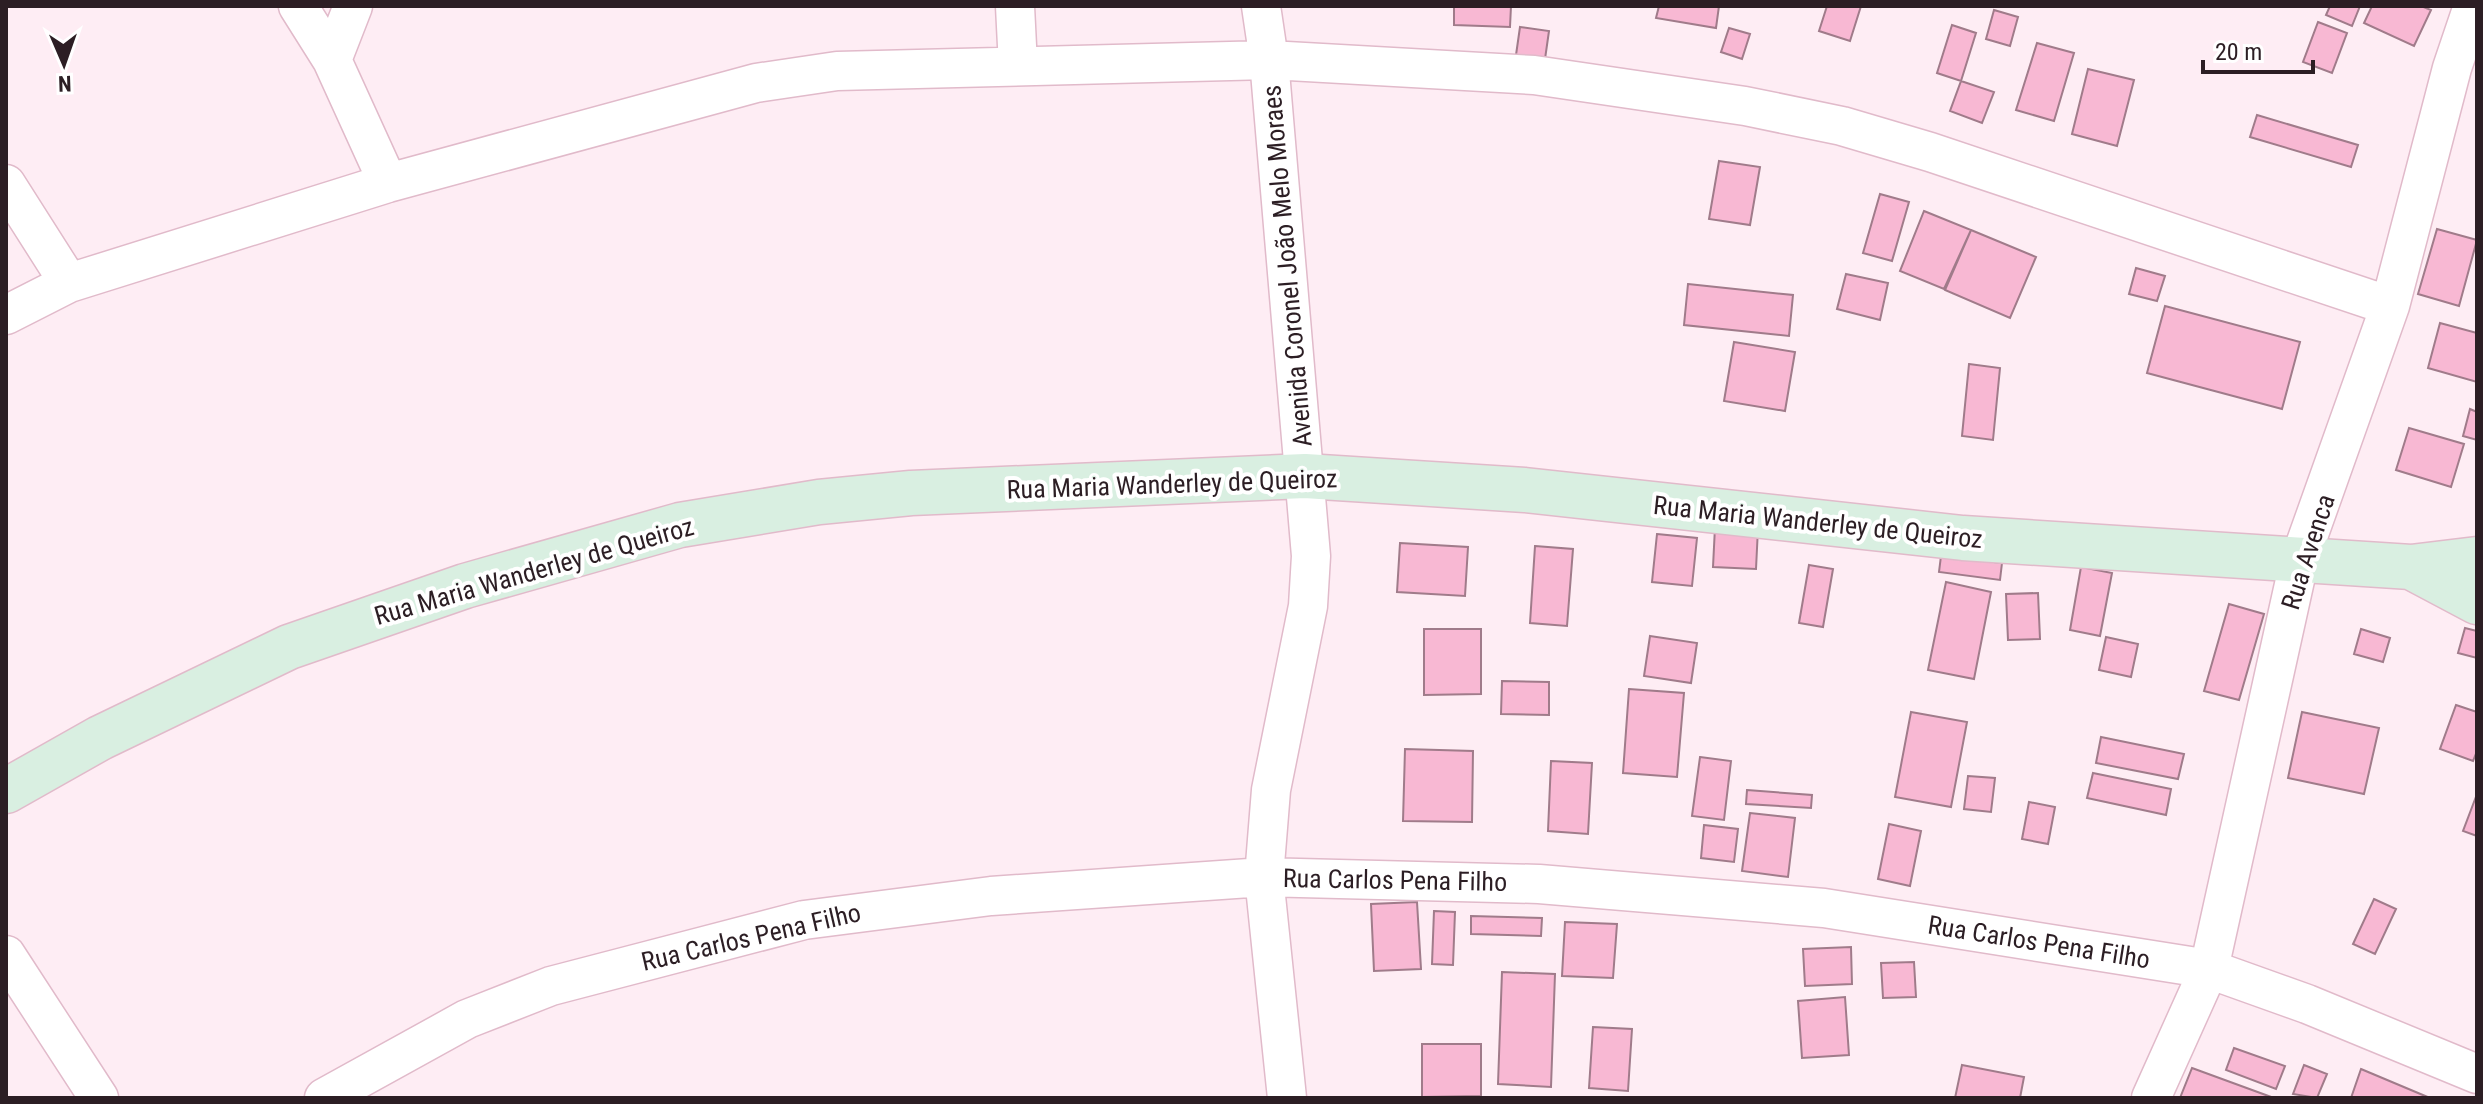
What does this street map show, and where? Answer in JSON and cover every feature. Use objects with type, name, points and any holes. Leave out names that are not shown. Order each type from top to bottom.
[{"type":"street","points":[[298,6],[332,60],[388,183]]},
{"type":"street","points":[[332,60],[353,6]]},
{"type":"street","points":[[1015,6],[1018,66]]},
{"type":"street","name":"Avenida Coronel João Melo Moraes","points":[[1261,6],[1269,60],[1311,556],[1308,606],[1271,790],[1264,877],[1287,1098]]},
{"type":"street","name":"Rua Avenca","points":[[2151,1098],[2209,969],[2299,562],[2390,306],[2452,68],[2473,6]]},
{"type":"street","points":[[6,315],[69,283],[388,183],[756,83],[837,71],[1269,60],[1534,75],[1745,106],[1842,126],[1930,152],[2390,306]]},
{"type":"street","points":[[6,184],[69,283]]},
{"type":"street","name":"Rua Maria Wanderley de Queiroz","points":[[6,791],[100,738],[289,647],[465,586],[680,525],[819,502],[911,493],[1305,476],[1525,490],[1963,538],[2411,567],[2477,602]]},
{"type":"street","points":[[2411,567],[2477,559]]},
{"type":"street","name":"Rua Carlos Pena Filho","points":[[324,1098],[467,1019],[551,986],[804,920],[991,896],[1264,877],[1539,884],[1824,908],[2209,969],[2307,1004],[2477,1074]]},
{"type":"street","points":[[6,955],[99,1098]]},
{"type":"building","points":[[1454,6],[1511,6],[1510,27],[1454,25]]},
{"type":"building","points":[[1659,6],[1719,6],[1716,28],[1656,18]]},
{"type":"building","points":[[1827,6],[1861,6],[1850,41],[1819,31]]},
{"type":"building","points":[[2330,6],[2360,6],[2352,26],[2326,15]]},
{"type":"building","points":[[2372,6],[2421,6],[2431,10],[2414,46],[2364,23]]},
{"type":"building","points":[[1994,10],[2018,17],[2010,46],[1986,39]]},
{"type":"building","points":[[2318,22],[2347,33],[2332,73],[2303,62]]},
{"type":"building","points":[[1952,25],[1976,33],[1961,81],[1937,73]]},
{"type":"building","points":[[1520,27],[1549,31],[1544,66],[1515,62]]},
{"type":"building","points":[[1729,28],[1750,34],[1742,59],[1721,52]]},
{"type":"building","points":[[2037,43],[2074,53],[2054,121],[2016,110]]},
{"type":"building","points":[[2088,69],[2134,80],[2117,146],[2072,134]]},
{"type":"building","points":[[1961,81],[1994,92],[1982,123],[1950,111]]},
{"type":"building","points":[[2257,115],[2358,145],[2351,167],[2250,137]]},
{"type":"building","points":[[1719,161],[1760,167],[1750,225],[1709,219]]},
{"type":"building","points":[[1880,194],[1909,202],[1892,261],[1863,253]]},
{"type":"building","points":[[1924,211],[1971,230],[1944,289],[1900,271]]},
{"type":"building","points":[[2437,229],[2477,240],[2459,306],[2418,294]]},
{"type":"building","points":[[1971,230],[2036,257],[2010,318],[1945,290]]},
{"type":"building","points":[[2136,268],[2165,276],[2157,301],[2129,294]]},
{"type":"building","points":[[1846,274],[1888,283],[1880,320],[1837,309]]},
{"type":"building","points":[[1688,284],[1793,295],[1789,336],[1684,325]]},
{"type":"building","points":[[2165,306],[2300,342],[2282,409],[2147,373]]},
{"type":"building","points":[[2440,323],[2477,333],[2477,382],[2428,368]]},
{"type":"building","points":[[1734,342],[1795,352],[1785,411],[1724,401]]},
{"type":"building","points":[[1969,364],[2000,368],[1993,440],[1962,436]]},
{"type":"building","points":[[2470,409],[2477,412],[2477,440],[2463,436]]},
{"type":"building","points":[[2409,428],[2464,444],[2451,487],[2396,470]]},
{"type":"building","points":[[1715,527],[1758,528],[1756,569],[1713,567]]},
{"type":"building","points":[[1657,534],[1697,538],[1692,586],[1652,582]]},
{"type":"building","points":[[1400,543],[1468,547],[1465,596],[1397,592]]},
{"type":"building","points":[[1535,546],[1573,549],[1567,626],[1530,623]]},
{"type":"building","points":[[1941,556],[2002,563],[2000,580],[1939,572]]},
{"type":"building","points":[[1809,565],[1833,569],[1823,627],[1799,623]]},
{"type":"building","points":[[2081,567],[2112,573],[2100,636],[2070,630]]},
{"type":"building","points":[[1946,582],[1991,592],[1974,679],[1928,670]]},
{"type":"building","points":[[2038,593],[2040,639],[2008,640],[2006,594]]},
{"type":"building","points":[[2229,604],[2264,614],[2239,700],[2204,691]]},
{"type":"building","points":[[2465,628],[2477,631],[2477,658],[2458,653]]},
{"type":"building","points":[[1424,629],[1481,629],[1481,694],[1424,695]]},
{"type":"building","points":[[2361,629],[2390,638],[2383,662],[2354,654]]},
{"type":"building","points":[[1650,636],[1697,643],[1691,683],[1644,676]]},
{"type":"building","points":[[2106,637],[2138,644],[2131,677],[2099,670]]},
{"type":"building","points":[[1502,681],[1549,682],[1549,715],[1501,714]]},
{"type":"building","points":[[1629,689],[1684,693],[1677,777],[1623,773]]},
{"type":"building","points":[[2456,705],[2477,712],[2477,751],[2473,761],[2440,749]]},
{"type":"building","points":[[1911,712],[1967,722],[1951,807],[1895,797]]},
{"type":"building","points":[[2302,712],[2379,728],[2364,794],[2288,778]]},
{"type":"building","points":[[2101,737],[2184,754],[2178,779],[2096,763]]},
{"type":"building","points":[[1405,749],[1473,751],[1472,822],[1403,821]]},
{"type":"building","points":[[1700,757],[1731,761],[1724,820],[1692,816]]},
{"type":"building","points":[[1551,761],[1592,763],[1588,834],[1548,831]]},
{"type":"building","points":[[2093,773],[2171,789],[2166,815],[2087,798]]},
{"type":"building","points":[[1968,776],[1995,778],[1991,812],[1964,809]]},
{"type":"building","points":[[1747,790],[1812,795],[1811,808],[1746,804]]},
{"type":"building","points":[[2477,794],[2477,836],[2463,831]]},
{"type":"building","points":[[2029,802],[2055,807],[2048,844],[2022,839]]},
{"type":"building","points":[[1750,813],[1795,818],[1788,877],[1742,871]]},
{"type":"building","points":[[1889,824],[1921,831],[1910,886],[1878,879]]},
{"type":"building","points":[[1704,825],[1738,829],[1734,862],[1701,858]]},
{"type":"building","points":[[2374,899],[2396,909],[2375,954],[2353,944]]},
{"type":"building","points":[[1417,902],[1421,969],[1374,971],[1371,904]]},
{"type":"building","points":[[1434,911],[1455,912],[1453,965],[1432,964]]},
{"type":"building","points":[[1471,916],[1542,918],[1541,936],[1471,934]]},
{"type":"building","points":[[1565,922],[1617,924],[1613,978],[1562,976]]},
{"type":"building","points":[[1851,947],[1852,984],[1805,986],[1803,949]]},
{"type":"building","points":[[1914,962],[1916,997],[1883,998],[1881,963]]},
{"type":"building","points":[[1502,972],[1555,974],[1551,1087],[1498,1084]]},
{"type":"building","points":[[1845,997],[1849,1055],[1802,1058],[1798,1001]]},
{"type":"building","points":[[1593,1027],[1632,1029],[1628,1091],[1589,1088]]},
{"type":"building","points":[[1422,1044],[1481,1044],[1481,1096],[1422,1097]]},
{"type":"building","points":[[2234,1048],[2285,1066],[2276,1089],[2226,1070]]},
{"type":"building","points":[[1962,1065],[2024,1077],[2020,1098],[1955,1098]]},
{"type":"building","points":[[2304,1065],[2327,1074],[2317,1098],[2293,1094]]},
{"type":"building","points":[[2192,1068],[2274,1098],[2180,1098]]},
{"type":"building","points":[[2361,1069],[2430,1098],[2351,1098]]}]
